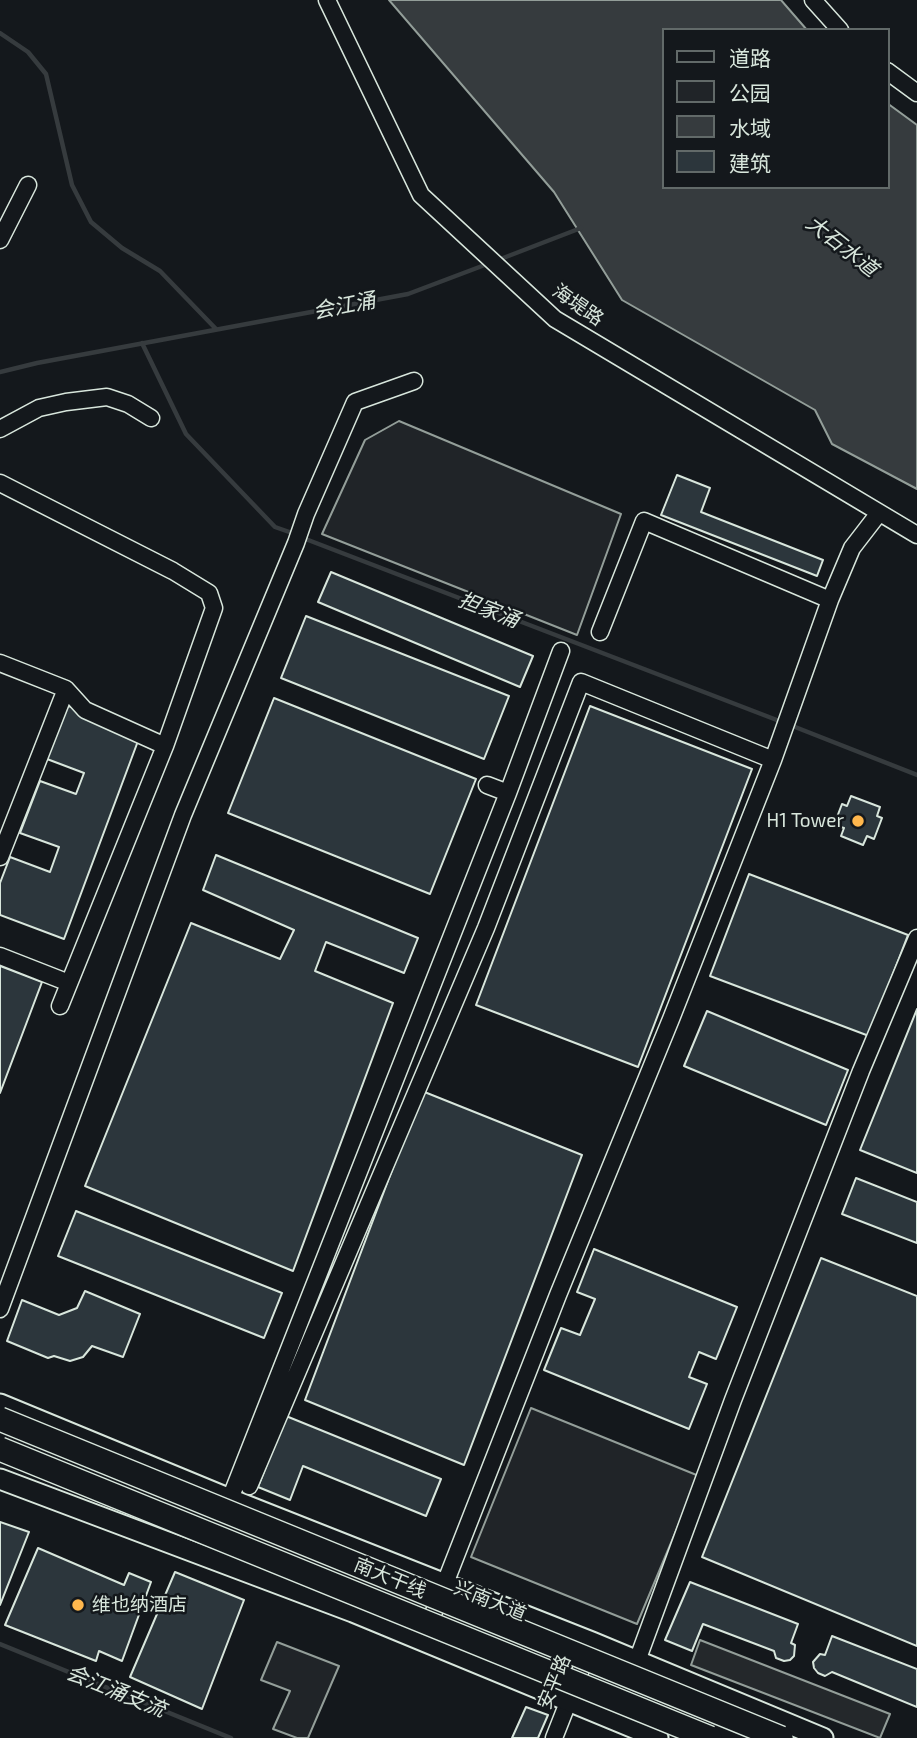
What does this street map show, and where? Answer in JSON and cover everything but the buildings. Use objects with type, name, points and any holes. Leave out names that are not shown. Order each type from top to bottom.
[{"type":"highway","name":"南大干线","points":[[0,1419],[781,1738]]},
{"type":"highway","name":"南大干线","points":[[0,1449],[710,1738]]},
{"type":"main road","name":"兴南大道","points":[[0,1404],[823,1738]]},
{"type":"main road","points":[[0,1479],[208,1556],[658,1738]]},
{"type":"street","name":"海堤路","points":[[327,0],[421,195],[555,319],[917,535]]},
{"type":"street","points":[[813,0],[838,28]]},
{"type":"street","points":[[889,72],[917,93]]},
{"type":"street","points":[[0,240],[28,185]]},
{"type":"street","points":[[0,1309],[183,815],[306,514],[355,402],[414,381]]},
{"type":"street","points":[[0,429],[39,408],[107,397],[128,404],[151,418]]},
{"type":"street","points":[[0,482],[173,571],[209,593],[214,608],[165,746],[60,1006]]},
{"type":"street","points":[[423,1641],[558,1295],[773,760],[830,600],[852,548],[880,513]]},
{"type":"street","points":[[600,632],[643,521],[830,600]]},
{"type":"street","points":[[230,1499],[508,793],[561,651]]},
{"type":"street","points":[[0,663],[66,690],[85,710],[165,746]]},
{"type":"street","points":[[249,1486],[486,928],[581,682],[773,760]]},
{"type":"street","points":[[0,857],[66,690]]},
{"type":"street","points":[[487,785],[508,793]]},
{"type":"street","points":[[637,1661],[733,1400],[861,1071],[917,938]]},
{"type":"street","points":[[0,956],[69,983]]},
{"type":"street","name":"安平路","points":[[554,1738],[592,1642]]},
{"type":"green space","points":[[399,421],[621,514],[577,635],[322,534],[365,440]]},
{"type":"green space","points":[[531,1408],[699,1476],[637,1624],[471,1557]]},
{"type":"green space","points":[[277,1642],[339,1666],[308,1738],[297,1738],[273,1729],[290,1691],[261,1680]]},
{"type":"shaded area","points":[[700,1640],[890,1714],[880,1738],[691,1665]]},
{"type":"water","name":"大石水道","points":[[389,0],[781,0],[805,28],[662,28],[662,189],[889,189],[889,104],[917,125],[917,489],[832,444],[815,410],[622,300],[554,192]]},
{"type":"waterway","points":[[0,33],[28,52],[46,74],[72,185],[91,222],[122,248],[160,271],[216,329]]},
{"type":"waterway","name":"会江涌","points":[[498,260],[581,228]]},
{"type":"waterway","name":"会江涌","points":[[0,372],[408,294],[490,263]]},
{"type":"waterway","name":"担家涌","points":[[142,343],[186,434],[275,527],[295,534]]},
{"type":"waterway","name":"担家涌","points":[[303,538],[782,722]]},
{"type":"waterway","name":"担家涌","points":[[790,725],[917,775]]},
{"type":"waterway","name":"会江涌支流","points":[[0,1644],[231,1738]]},
{"type":"place","name":"H1 Tower","points":[[858,821]]},
{"type":"place","name":"维也纳酒店","points":[[78,1605]]}]
